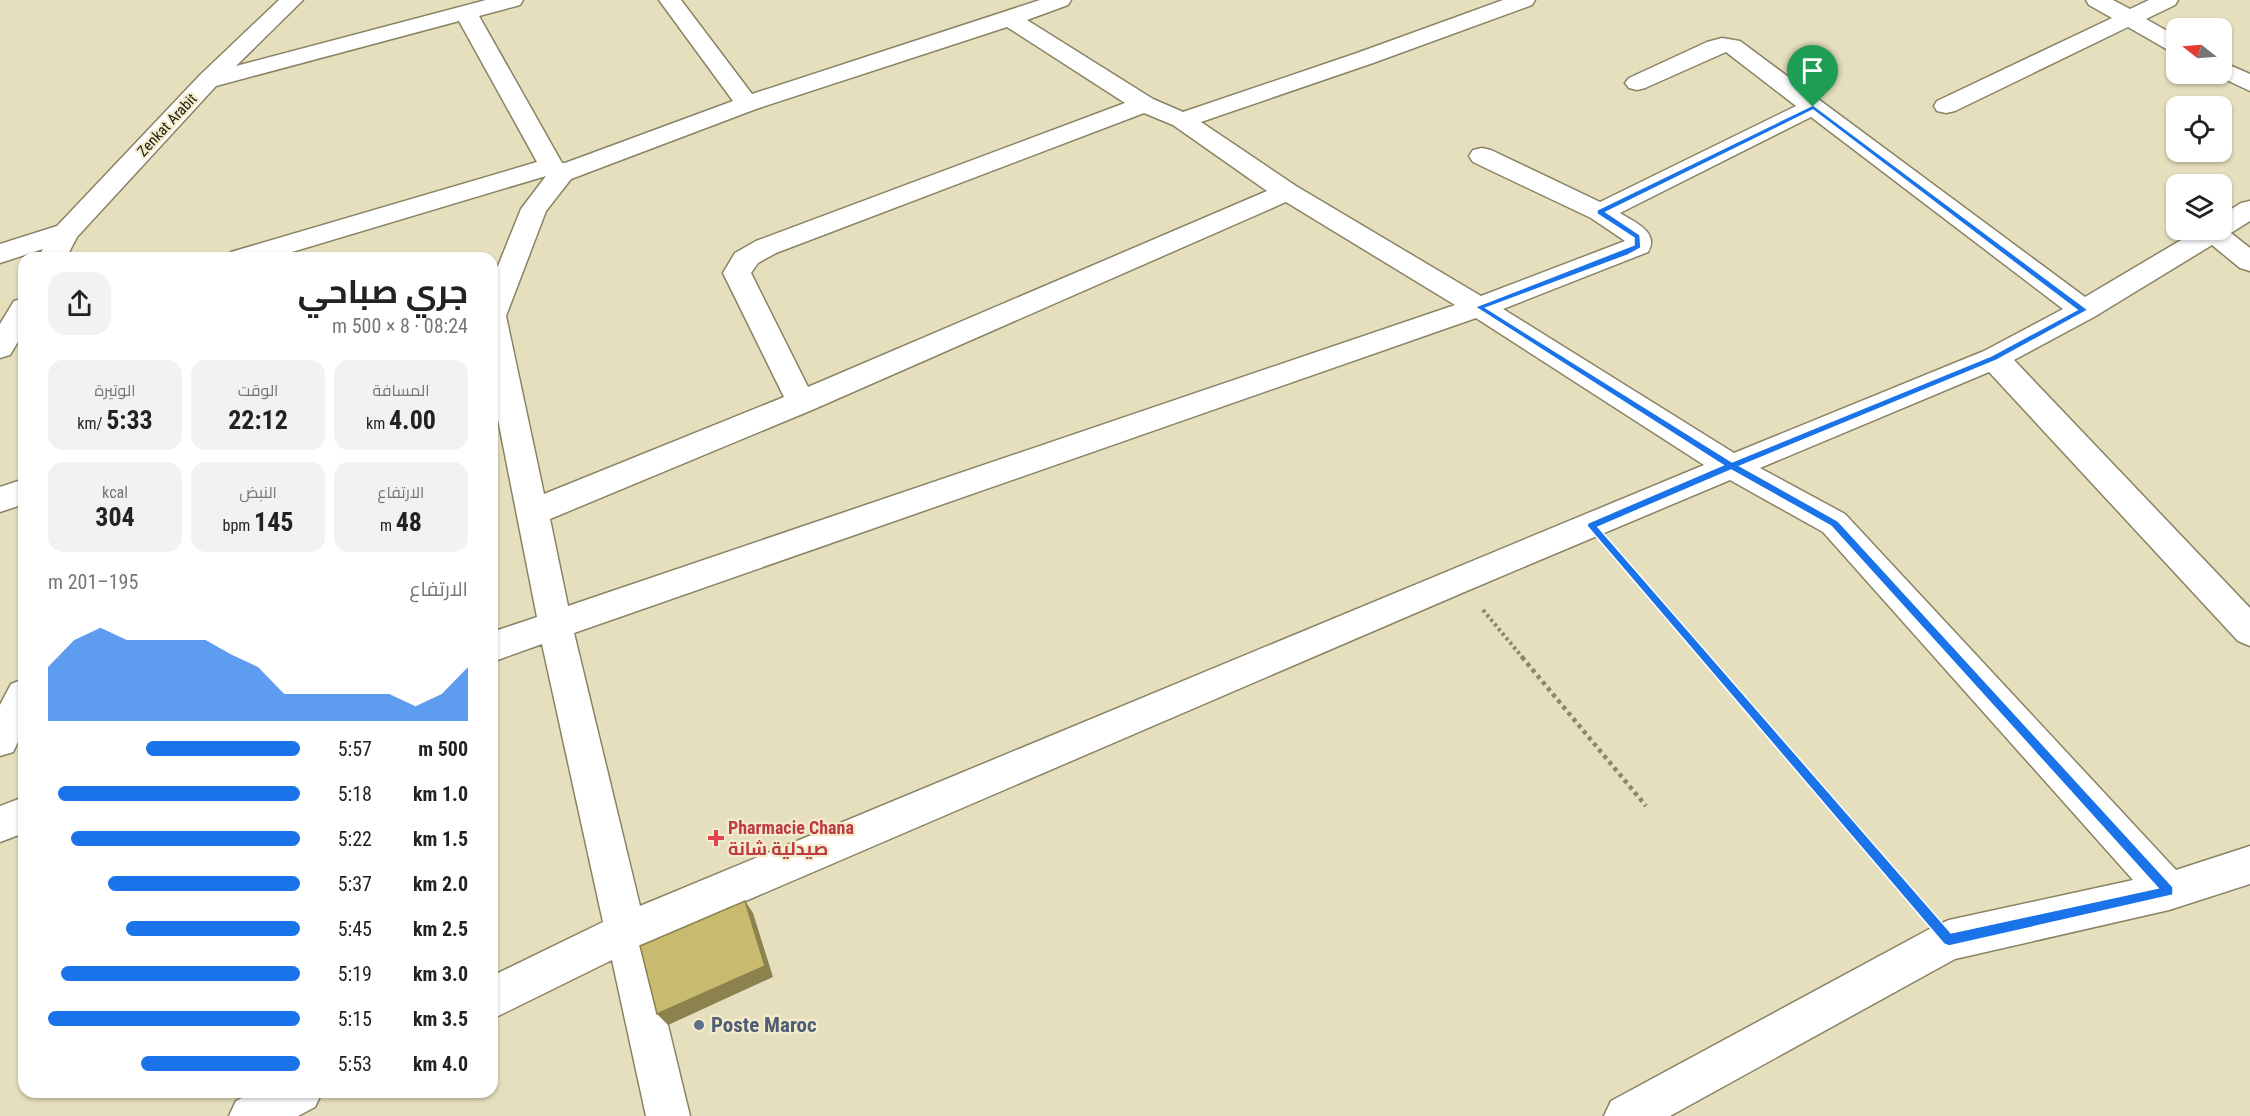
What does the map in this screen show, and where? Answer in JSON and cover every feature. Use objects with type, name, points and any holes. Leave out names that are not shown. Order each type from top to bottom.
[{"type":"street","name":"Zenkat Arabit","points":[[55,252],[66,232],[208,80],[292,0]]},
{"type":"street","points":[[208,80],[512,0]]},
{"type":"street","points":[[670,0],[747,104]]},
{"type":"street","points":[[1182,120],[1365,58],[1524,0]]},
{"type":"street","points":[[2097,0],[2166,39]]},
{"type":"street","points":[[1946,106],[2167,0]]},
{"type":"street","points":[[262,252],[558,169],[747,104],[1010,19],[1053,1]]},
{"type":"street","points":[[466,12],[558,169]]},
{"type":"street","points":[[1010,19],[1144,104],[1182,120],[1287,192],[1479,307],[1731,466],[1834,523],[2169,891]]},
{"type":"street","points":[[1637,83],[1715,47],[1732,46],[2084,310]]},
{"type":"street","points":[[2232,74],[2250,84]]},
{"type":"street","points":[[801,402],[737,273],[741,262],[753,252],[1144,104]]},
{"type":"street","points":[[1600,212],[1813,107]]},
{"type":"street","points":[[498,645],[1479,307],[1625,253],[1638,246],[1638,237],[1600,212],[1482,156]]},
{"type":"street","points":[[498,301],[534,208],[558,169]]},
{"type":"street","points":[[532,513],[801,402],[1287,192]]},
{"type":"street","points":[[2232,220],[2250,209]]},
{"type":"street","points":[[0,254],[66,232]]},
{"type":"street","points":[[498,995],[626,932],[1457,580],[1994,358],[2084,310],[2200,240]]},
{"type":"street","points":[[2227,240],[2250,262]]},
{"type":"street","points":[[0,348],[18,322]]},
{"type":"street","points":[[498,346],[555,624],[668,1116]]},
{"type":"street","points":[[1994,358],[2250,631]]},
{"type":"street","points":[[0,500],[18,493]]},
{"type":"street","points":[[0,740],[18,706]]},
{"type":"street","points":[[0,824],[18,817]]},
{"type":"street","points":[[1626,1116],[1949,940],[2169,891],[2250,865]]},
{"type":"street","points":[[251,1116],[288,1098]]},
{"type":"path","points":[[1592,526],[1949,940]]},
{"type":"path","points":[[1457,580],[1646,806]]},
{"type":"building","points":[[745,901],[765,966],[657,1014],[640,946]]},
{"type":"place","name":"Pharmacie Chana صيدلية شانة","points":[[716,838]]},
{"type":"place","name":"Poste Maroc","points":[[699,1025]]},
{"type":"route","points":[[1813,107],[1600,212],[1638,237],[1638,246],[1625,253],[1479,307],[1731,466],[1592,526],[1949,940],[2169,891],[1834,523],[1731,466],[1994,358],[2084,310],[1813,107]]}]
